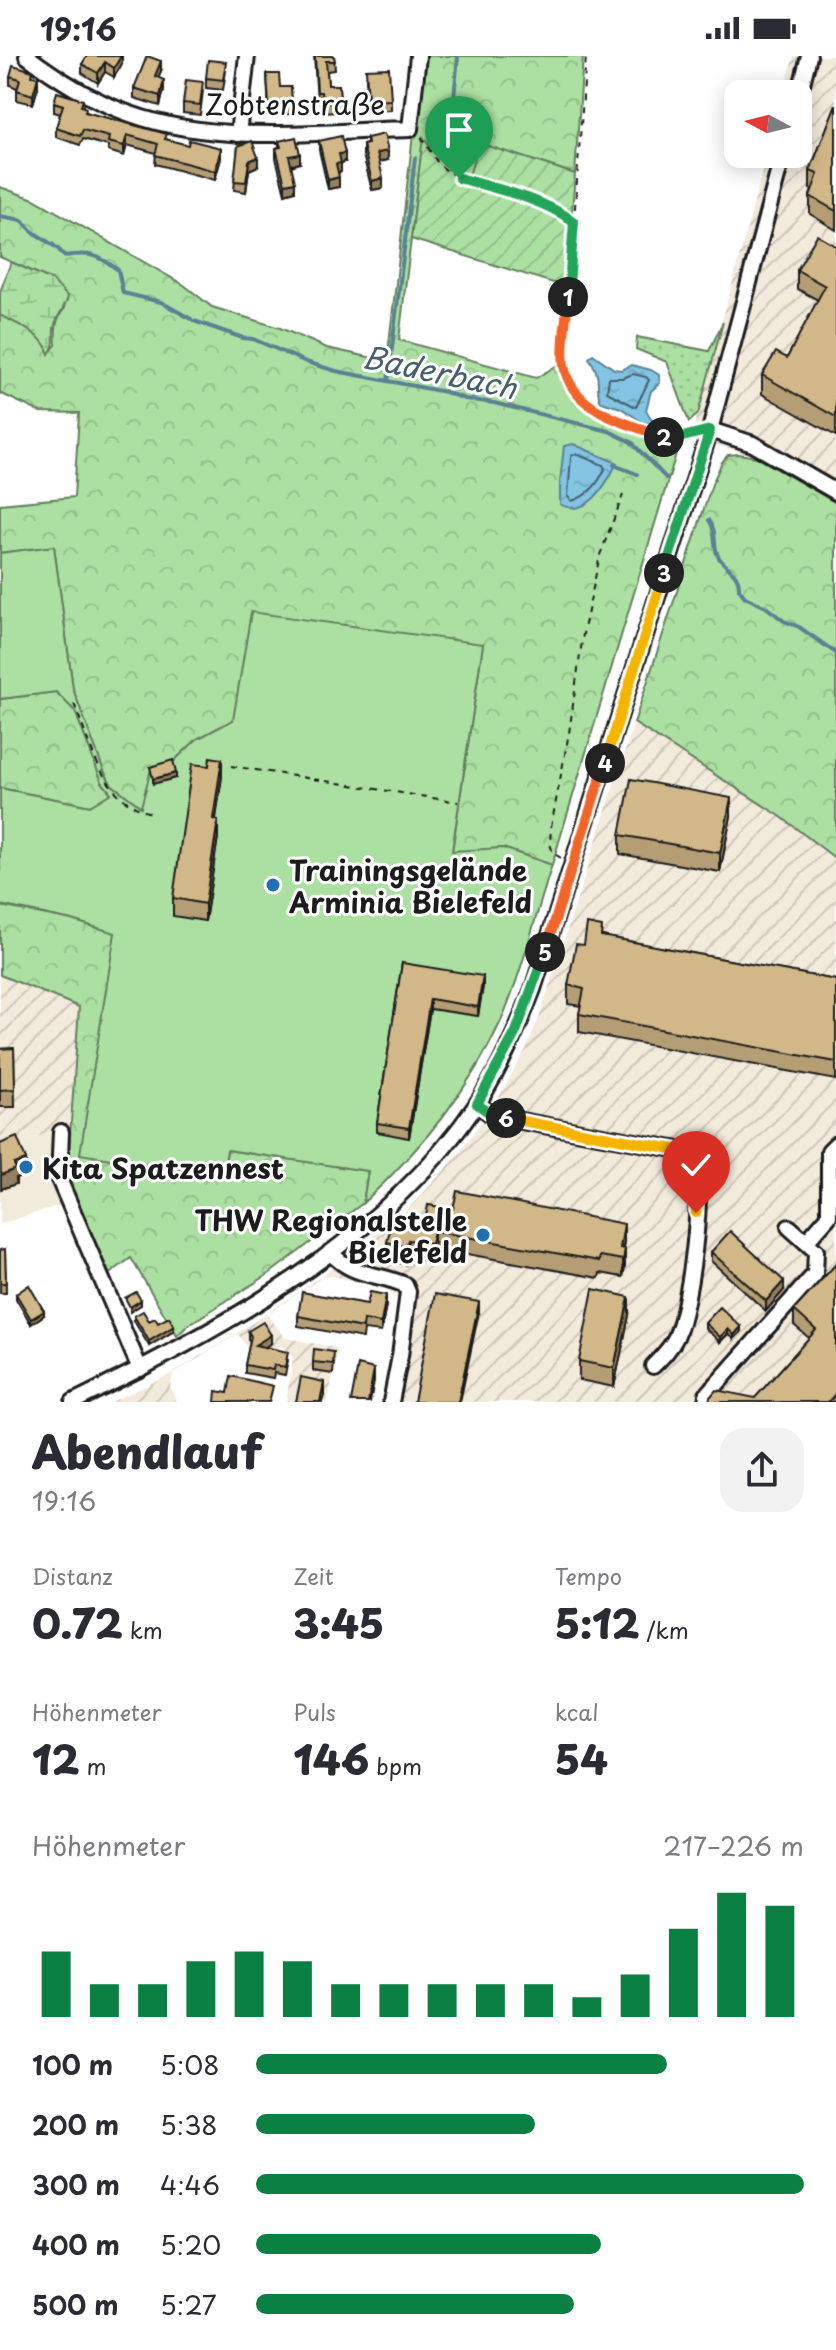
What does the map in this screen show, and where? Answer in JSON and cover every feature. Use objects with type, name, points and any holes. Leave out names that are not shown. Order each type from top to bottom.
[{"type":"street","name":"Zobtenstraße","points":[[27,56],[62,82],[117,109],[173,126],[238,134],[410,129],[418,56]]},
{"type":"street","points":[[238,134],[247,56]]},
{"type":"street","points":[[803,80],[809,56]]},
{"type":"street","points":[[73,1402],[140,1369],[253,1305],[330,1252],[415,1177],[477,1104],[516,1032],[533,989],[710,430],[779,168]]},
{"type":"street","points":[[710,430],[753,444],[836,492]]},
{"type":"street","points":[[477,1104],[491,1114],[505,1118],[679,1150],[694,1159],[697,1168],[696,1213],[685,1309],[676,1337],[653,1366]]},
{"type":"street","points":[[61,1132],[59,1179],[140,1369]]},
{"type":"street","points":[[806,1242],[829,1216],[829,1151],[836,1144]]},
{"type":"street","points":[[706,1402],[707,1395],[815,1274],[816,1251],[789,1227]]},
{"type":"street","points":[[330,1252],[352,1270],[395,1281],[405,1285],[408,1292],[391,1402]]},
{"type":"path","points":[[586,56],[564,365],[575,394],[585,403],[616,419],[671,440],[710,430]]},
{"type":"path","points":[[410,129],[421,138],[439,164],[459,178],[524,198],[564,214],[574,222]]},
{"type":"path","points":[[574,861],[553,853],[551,827],[600,555],[623,495]]},
{"type":"path","points":[[74,704],[105,779],[124,798],[151,813]]},
{"type":"path","points":[[231,766],[458,802]]},
{"type":"shaded area","points":[[794,56],[836,56],[836,503],[756,457],[691,437],[763,168],[812,168],[812,80],[787,80]]},
{"type":"shaded area","points":[[634,723],[780,816],[836,859],[836,1402],[386,1402],[399,1307],[397,1297],[386,1289],[333,1276],[322,1277],[267,1315],[286,1338],[338,1348],[328,1402],[286,1402],[293,1358],[281,1345],[268,1353],[248,1349],[238,1334],[173,1374],[170,1388],[177,1402],[111,1402],[171,1374],[322,1276],[408,1209],[455,1159],[501,1094],[539,1018]]},
{"type":"shaded area","points":[[0,975],[80,1007],[69,1125],[0,1151]]},
{"type":"shaded area","name":"Kita Spatzennest","points":[[54,1131],[52,1182],[61,1205],[0,1224],[0,1151]]},
{"type":"green space","points":[[422,56],[583,56],[575,174],[488,146],[478,149],[469,178],[448,166],[423,138],[399,340],[536,378],[561,363],[567,386],[579,402],[678,447],[552,865],[503,848],[452,852],[483,644],[233,720],[197,739],[172,763],[141,807],[111,784],[73,689],[54,546],[0,553],[0,504],[74,497],[79,413],[40,412],[0,393],[0,315],[35,334],[49,353],[56,345],[56,325],[65,308],[52,280],[0,257],[0,187],[34,199],[184,285],[212,307],[280,328],[327,348],[387,361]]},
{"type":"green space","points":[[423,137],[442,163],[468,178],[478,148],[488,146],[575,174],[566,287],[411,239]]},
{"type":"green space","points":[[11,262],[52,280],[68,297],[55,324],[49,354],[36,335],[0,315],[0,292]]},
{"type":"green space","points":[[723,322],[698,414],[689,422],[667,362],[636,349],[637,337],[709,351]]},
{"type":"green space","points":[[728,455],[756,457],[836,503],[836,859],[780,816],[634,723],[712,484]]},
{"type":"green space","name":"Trainingsgelände Arminia Bielefeld","points":[[54,546],[73,689],[111,784],[141,807],[151,769],[172,763],[197,739],[233,720],[251,612],[483,644],[452,851],[503,848],[552,865],[515,985],[487,1049],[440,1120],[363,1203],[368,1171],[227,1150],[223,1177],[80,1154],[115,933],[68,919],[0,905],[0,788],[90,806],[111,793],[102,782],[75,711],[56,692],[0,699],[0,553]]},
{"type":"green space","points":[[56,692],[75,711],[102,782],[112,794],[90,806],[0,788],[0,699]]},
{"type":"green space","points":[[0,906],[115,932],[223,1177],[227,1150],[368,1171],[363,1203],[269,1274],[188,1325],[177,1336],[131,1258],[108,1275],[67,1179],[79,1007],[0,975]]},
{"type":"water","points":[[593,354],[614,369],[621,370],[632,365],[659,375],[660,383],[651,391],[646,410],[654,424],[642,422],[621,408],[601,402],[598,378],[589,358]]},
{"type":"water","points":[[573,444],[617,463],[595,497],[579,507],[570,508],[560,504],[560,482],[564,446]]},
{"type":"building","points":[[87,56],[121,56],[114,68],[105,62],[98,73],[82,64]]},
{"type":"building","points":[[147,56],[161,61],[155,76],[164,80],[160,96],[134,88]]},
{"type":"building","points":[[315,56],[334,56],[335,61],[326,61],[328,85],[339,85],[340,102],[322,103],[321,92],[317,92]]},
{"type":"building","points":[[208,60],[226,62],[223,80],[206,78]]},
{"type":"building","points":[[13,65],[33,71],[32,76],[38,77],[33,95],[17,90],[20,79],[10,76]]},
{"type":"building","points":[[389,68],[391,100],[368,101],[366,69]]},
{"type":"building","points":[[267,74],[279,74],[280,87],[291,87],[292,104],[269,105]]},
{"type":"building","points":[[186,80],[203,82],[200,105],[183,103]]},
{"type":"building","points":[[57,92],[83,100],[81,106],[86,108],[85,112],[167,134],[165,139],[188,145],[189,140],[221,148],[215,171],[155,155],[158,144],[127,135],[124,146],[108,142],[109,137],[83,130],[80,136],[56,128],[63,105],[54,102]]},
{"type":"building","points":[[836,104],[836,211],[810,196],[818,174],[810,171]]},
{"type":"building","points":[[384,134],[388,151],[377,153],[383,178],[372,181],[363,145],[368,144],[367,138]]},
{"type":"building","points":[[341,136],[345,153],[339,154],[341,163],[336,164],[339,177],[328,180],[319,141]]},
{"type":"building","points":[[296,137],[300,154],[289,156],[295,182],[285,184],[276,148],[281,147],[279,141]]},
{"type":"building","points":[[252,141],[258,157],[249,161],[246,182],[234,181],[238,146]]},
{"type":"building","points":[[817,235],[836,246],[836,417],[762,375],[776,352],[787,358],[825,286],[797,270]]},
{"type":"building","points":[[210,757],[222,759],[213,819],[218,820],[205,904],[173,898],[192,764],[209,766]]},
{"type":"building","points":[[173,760],[176,773],[153,779],[150,767]]},
{"type":"building","points":[[631,779],[731,798],[720,853],[620,835]]},
{"type":"building","points":[[587,924],[602,927],[601,936],[836,980],[836,1062],[579,1014],[584,989],[568,985],[576,944],[584,945]]},
{"type":"building","points":[[402,963],[483,976],[478,1007],[430,999],[409,1128],[377,1123]]},
{"type":"building","points":[[14,1048],[15,1089],[0,1090],[0,1049]]},
{"type":"building","points":[[17,1137],[26,1160],[14,1164],[16,1169],[1,1175],[0,1144]]},
{"type":"building","points":[[457,1191],[624,1224],[620,1248],[625,1249],[623,1260],[600,1256],[599,1261],[434,1231],[431,1244],[408,1240],[406,1247],[387,1242],[392,1221],[420,1229],[424,1227],[428,1205],[453,1209]]},
{"type":"building","points":[[730,1231],[784,1281],[766,1301],[711,1252]]},
{"type":"building","points":[[5,1249],[6,1283],[0,1283],[0,1250]]},
{"type":"building","points":[[836,1264],[836,1393],[828,1402],[709,1402],[716,1390],[755,1398],[816,1330],[794,1310]]},
{"type":"building","points":[[29,1285],[44,1311],[31,1319],[16,1294]]},
{"type":"building","points":[[593,1289],[629,1297],[614,1368],[579,1361]]},
{"type":"building","points":[[136,1292],[141,1300],[130,1307],[125,1298]]},
{"type":"building","points":[[302,1292],[367,1304],[370,1292],[386,1295],[381,1323],[364,1320],[363,1328],[298,1316]]},
{"type":"building","points":[[435,1294],[479,1302],[458,1402],[414,1402]]},
{"type":"building","points":[[720,1307],[741,1327],[734,1335],[728,1329],[720,1337],[705,1323]]},
{"type":"building","points":[[143,1311],[149,1321],[155,1318],[158,1323],[169,1317],[174,1326],[149,1341],[134,1316]]},
{"type":"building","points":[[263,1322],[271,1335],[255,1345],[288,1352],[285,1367],[274,1365],[273,1370],[245,1365],[251,1336],[248,1331]]},
{"type":"building","points":[[314,1349],[334,1352],[333,1364],[313,1362]]},
{"type":"building","points":[[358,1365],[374,1369],[368,1402],[351,1402]]},
{"type":"building","points":[[231,1376],[273,1386],[269,1402],[215,1402],[216,1391],[228,1393]]},
{"type":"building","points":[[301,1377],[324,1382],[320,1402],[296,1402]]},
{"type":"waterway","points":[[443,139],[451,130],[458,56]]},
{"type":"waterway","points":[[388,381],[415,158]]},
{"type":"waterway","name":"Baderbach","points":[[0,216],[22,220],[65,256],[81,254],[105,261],[118,270],[123,293],[161,302],[191,319]]},
{"type":"waterway","name":"Baderbach","points":[[194,321],[253,339],[336,371],[445,392],[609,431],[631,442],[666,478]]},
{"type":"waterway","name":"Baderbach","points":[[614,465],[637,474]]},
{"type":"waterway","name":"Baderbach","points":[[709,520],[717,554],[735,575],[745,597],[799,627],[836,653]]},
{"type":"place","name":"Trainingsgelände Arminia Bielefeld","points":[[273,885]]},
{"type":"place","name":"Kita Spatzennest","points":[[26,1167]]},
{"type":"place","name":"THW Regionalstelle Bielefeld","points":[[483,1235]]},
{"type":"route","points":[[459,178],[511,193],[564,214],[574,222],[564,365],[575,394],[585,403],[616,419],[671,440],[710,430],[533,989],[516,1032],[477,1104],[491,1114],[505,1118],[687,1153],[694,1159],[697,1168],[696,1213]]}]
